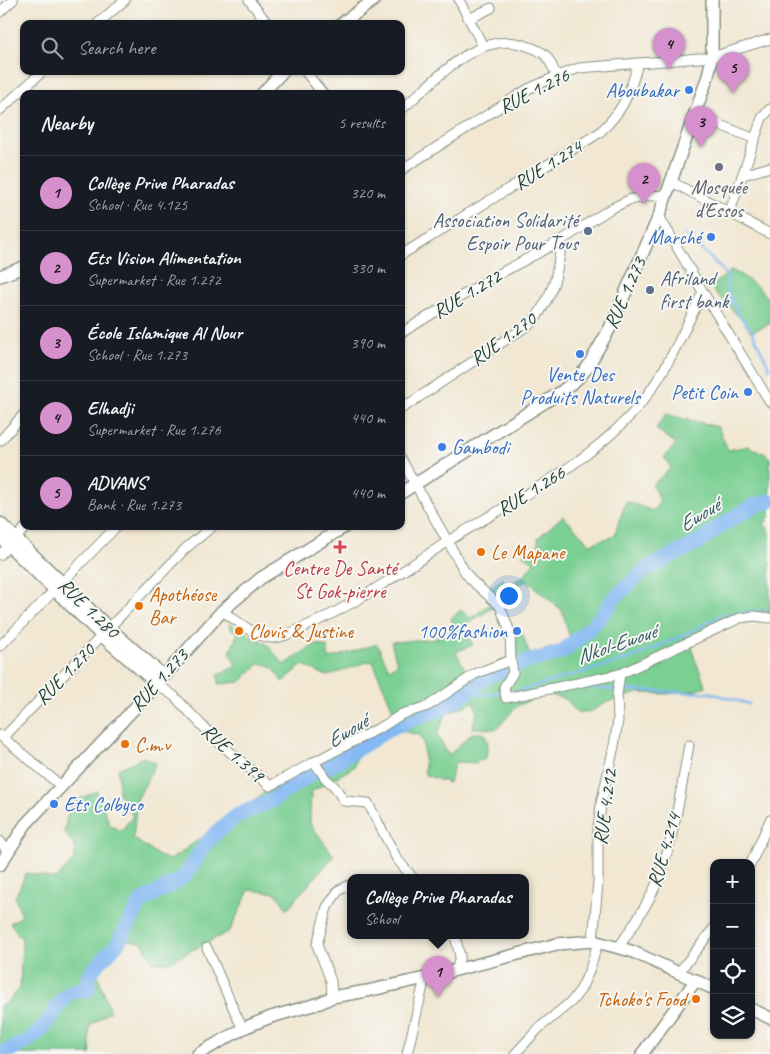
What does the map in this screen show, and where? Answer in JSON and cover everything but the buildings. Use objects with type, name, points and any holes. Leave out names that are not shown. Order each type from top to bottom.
[{"type":"main road","points":[[347,20],[374,0]]},
{"type":"main road","name":"RUE 1.273","points":[[405,491],[561,392],[587,368],[610,328],[659,216],[695,115],[708,76],[712,57],[712,0]]},
{"type":"main road","points":[[266,90],[279,75]]},
{"type":"main road","points":[[0,276],[20,268]]},
{"type":"main road","name":"RUE 1.280","points":[[0,523],[12,542],[105,632],[160,680]]},
{"type":"main road","name":"RUE 1.273","points":[[0,865],[25,825],[222,611],[261,578],[339,530]]},
{"type":"main road","name":"RUE 1.280","points":[[0,537],[12,542]]},
{"type":"main road","points":[[198,1054],[271,1017],[320,1003],[332,997],[426,978],[457,968],[557,944],[596,942],[619,947],[643,955],[710,987]]},
{"type":"main road","points":[[642,1054],[696,980]]},
{"type":"main road","points":[[755,1011],[770,1018]]},
{"type":"street","points":[[0,12],[13,0]]},
{"type":"street","points":[[102,20],[125,0]]},
{"type":"street","points":[[249,0],[265,20]]},
{"type":"street","points":[[459,0],[483,46]]},
{"type":"street","points":[[470,19],[491,8]]},
{"type":"street","name":"RUE 1.276","points":[[405,167],[528,89],[579,68],[712,57],[770,39]]},
{"type":"street","points":[[405,106],[458,61],[483,46],[508,41],[533,48],[546,56],[557,76]]},
{"type":"street","name":"RUE 1.274","points":[[405,253],[599,133],[623,106],[634,81],[638,62]]},
{"type":"street","points":[[22,90],[39,75]]},
{"type":"street","points":[[308,75],[320,90]]},
{"type":"street","points":[[0,110],[20,92]]},
{"type":"street","points":[[730,211],[762,118],[770,108]]},
{"type":"street","points":[[695,115],[755,139]]},
{"type":"street","points":[[743,175],[770,167]]},
{"type":"street","points":[[672,182],[730,211],[770,234]]},
{"type":"street","name":"RUE 1.272","points":[[405,331],[488,280],[562,240],[593,218],[629,200],[648,196],[667,196]]},
{"type":"street","points":[[659,216],[770,402]]},
{"type":"street","name":"RUE 1.270","points":[[405,406],[533,322],[546,305],[556,280],[562,240]]},
{"type":"street","name":"RUE 1.266","points":[[222,611],[259,635],[270,638],[282,636],[320,620],[411,567],[568,468],[610,436],[649,394],[663,371],[703,292]]},
{"type":"street","points":[[0,441],[20,418]]},
{"type":"street","points":[[405,466],[471,580],[500,606],[510,632],[513,673],[504,687],[506,698],[620,674],[740,618],[754,616],[770,618]]},
{"type":"street","points":[[0,554],[23,530]]},
{"type":"street","points":[[0,646],[113,530]]},
{"type":"street","name":"RUE 1.270","points":[[2,736],[186,548],[208,530]]},
{"type":"street","points":[[410,874],[397,859],[368,803],[344,801],[335,787],[326,779],[315,764],[402,714],[428,706],[475,674],[511,660]]},
{"type":"street","name":"RUE 4.212","points":[[515,1054],[539,1028],[568,1004],[581,989],[590,969],[596,942],[598,830],[601,804],[613,754],[618,720],[617,695],[620,674]]},
{"type":"street","name":"RUE 1.280","points":[[160,680],[174,696]]},
{"type":"street","name":"RUE 1.399","points":[[174,696],[216,740],[270,786],[315,764]]},
{"type":"street","points":[[2,736],[61,786]]},
{"type":"street","name":"RUE 4.214","points":[[619,947],[649,899],[659,877],[671,840],[689,745]]},
{"type":"street","points":[[753,859],[770,820]]},
{"type":"street","points":[[0,841],[8,851]]},
{"type":"street","points":[[332,997],[331,981],[317,945],[327,907],[339,890],[347,886]]},
{"type":"street","points":[[679,972],[710,933]]},
{"type":"street","points":[[456,939],[460,956],[457,968]]},
{"type":"street","points":[[207,948],[238,1019],[242,1026],[246,1028]]},
{"type":"street","points":[[406,1053],[426,978]]},
{"type":"green space","points":[[732,270],[755,285],[765,295],[770,307],[770,324],[751,332],[710,287]]},
{"type":"green space","points":[[666,414],[718,427],[728,450],[749,446],[770,458],[770,516],[764,524],[770,531],[770,617],[750,615],[704,637],[692,645],[694,657],[706,686],[697,690],[667,694],[639,693],[607,702],[590,712],[576,712],[566,699],[545,694],[517,706],[497,729],[472,728],[477,712],[474,702],[446,714],[437,735],[449,755],[472,733],[484,733],[488,742],[486,758],[476,763],[455,762],[449,783],[425,775],[423,741],[418,735],[395,729],[357,754],[354,767],[311,792],[310,823],[334,856],[287,909],[276,893],[249,890],[230,931],[169,962],[154,962],[142,943],[125,939],[96,970],[110,1011],[91,1025],[89,1033],[91,1054],[0,1054],[0,1005],[4,1005],[20,988],[22,939],[10,923],[22,916],[15,898],[26,873],[56,879],[74,860],[76,848],[64,832],[70,803],[97,791],[110,825],[121,831],[133,816],[119,795],[118,769],[144,757],[156,763],[137,800],[133,838],[159,856],[170,860],[267,791],[277,787],[395,715],[373,662],[370,661],[327,676],[303,665],[282,682],[271,667],[259,664],[240,682],[219,684],[218,675],[236,666],[230,653],[238,632],[231,629],[229,623],[267,644],[284,665],[316,644],[327,647],[329,659],[377,644],[389,669],[397,664],[391,642],[435,639],[454,628],[451,618],[461,610],[470,618],[492,603],[487,590],[503,579],[507,586],[524,576],[534,562],[522,554],[539,555],[538,538],[563,516],[590,544],[614,536],[626,501],[653,511],[660,501],[652,485],[671,468],[664,457],[676,444],[656,429]],"holes":[[[527,581],[562,610],[570,639],[560,646],[530,656],[523,635],[513,635],[514,662],[470,679],[456,652],[473,645],[462,626],[500,604],[496,598],[510,588]]]},
{"type":"waterway","points":[[684,234],[716,263],[726,275],[728,280],[726,288],[739,316],[751,329],[770,369]]},
{"type":"waterway","name":"Ewoué","points":[[0,1053],[18,1046],[40,1031],[68,994],[73,991],[86,991],[88,989],[91,972],[118,943],[141,902],[176,882],[187,873],[206,843],[236,816],[271,801],[317,770],[327,768],[393,727],[443,708],[488,676],[512,666],[562,652],[589,629],[615,597],[645,570],[699,542],[753,506],[770,501]]},
{"type":"waterway","name":"Nkol-Ewoué","points":[[468,692],[480,695],[518,691],[629,659],[682,636],[721,615],[770,611]]},
{"type":"waterway","points":[[578,686],[614,690]]},
{"type":"waterway","points":[[620,690],[711,693],[749,704]]},
{"type":"place","name":"Elhadji","points":[[669,69]]},
{"type":"place","name":"Aboubakar","points":[[689,90]]},
{"type":"place","name":"ADVANS","points":[[733,93]]},
{"type":"place","name":"École Islamique Al Nour","points":[[701,147]]},
{"type":"place","name":"Mosquée d'Essos","points":[[719,167]]},
{"type":"place","name":"Ets Vision Alimentation","points":[[644,204]]},
{"type":"place","name":"Association Solidarité Espoir Pour Tous","points":[[588,231]]},
{"type":"place","name":"Marché","points":[[711,237]]},
{"type":"place","name":"Afriland first bank","points":[[650,290]]},
{"type":"place","name":"Vente Des Produits Naturels","points":[[580,354]]},
{"type":"place","name":"Petit Coin","points":[[748,392]]},
{"type":"place","name":"Gambodi","points":[[442,447]]},
{"type":"place","name":"Centre De Santé St Gok-pierre","points":[[340,547]]},
{"type":"place","name":"Le Mapane","points":[[481,552]]},
{"type":"place","name":"Apothéose Bar","points":[[139,606]]},
{"type":"place","name":"Clovis & Justine","points":[[239,631]]},
{"type":"place","name":"100%fashion","points":[[517,631]]},
{"type":"place","name":"C.m.v","points":[[125,744]]},
{"type":"place","name":"Ets Colbyco","points":[[54,804]]},
{"type":"place","name":"Collège Prive Pharadas","points":[[438,997]]},
{"type":"place","name":"Tchoko's Food","points":[[696,999]]}]
